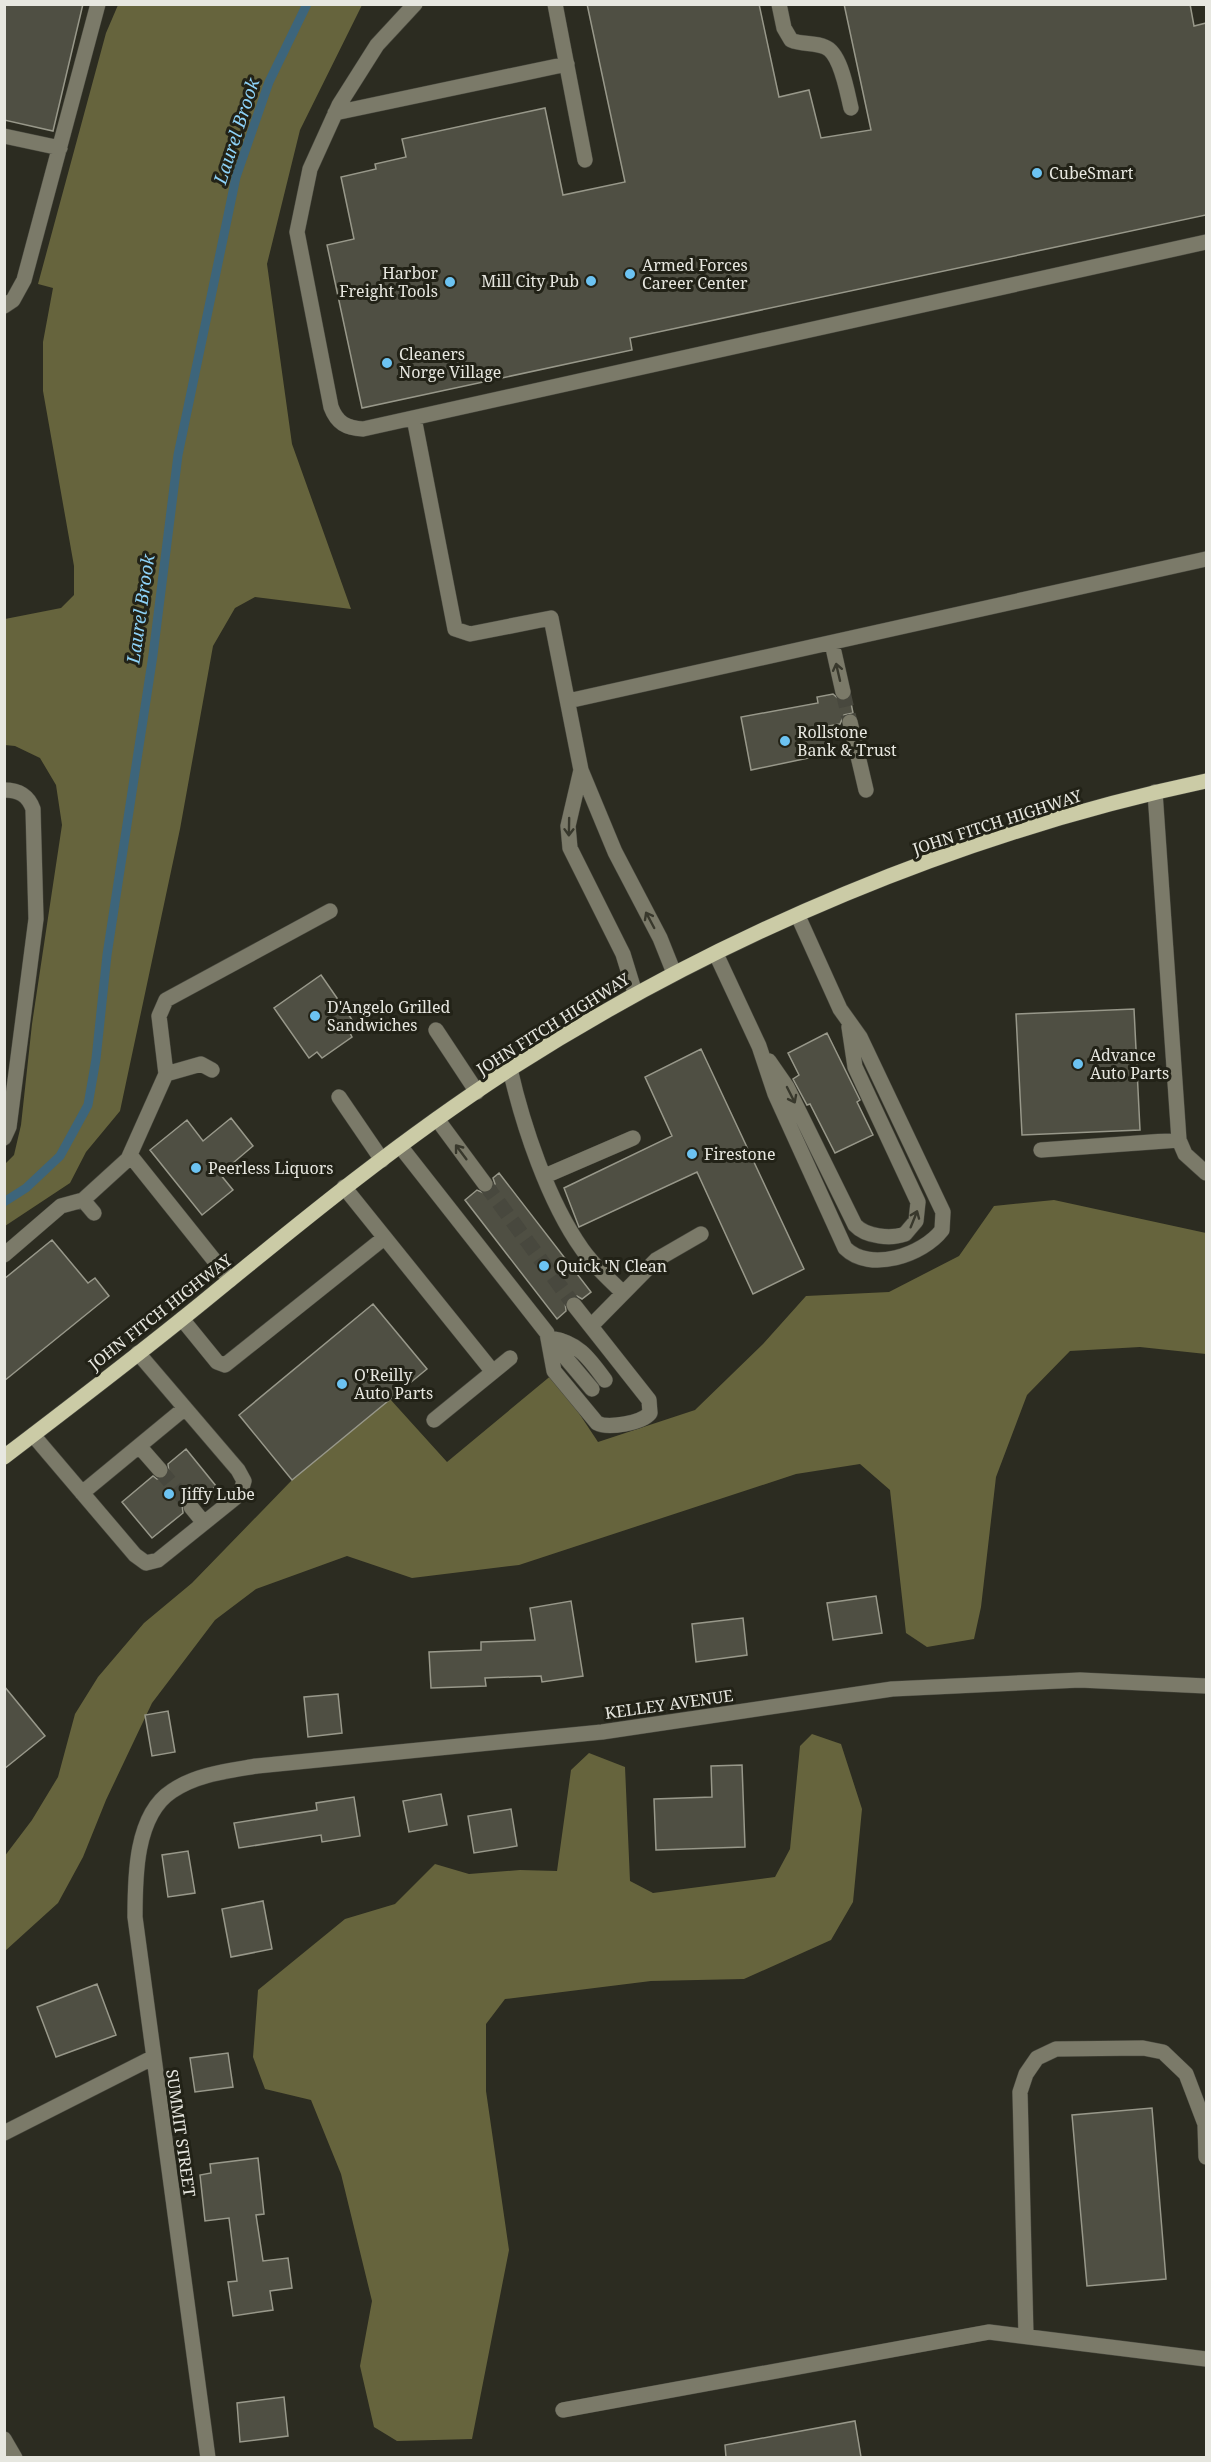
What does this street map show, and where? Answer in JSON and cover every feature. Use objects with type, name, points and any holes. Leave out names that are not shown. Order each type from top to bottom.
[{"type":"main road","name":"JOHN FITCH HIGHWAY","points":[[4,1457],[182,1319],[344,1187],[510,1069],[635,993],[798,916],[965,849],[1058,818],[1206,781]]},
{"type":"street","points":[[4,306],[13,300],[24,280],[98,4]]},
{"type":"street","points":[[415,4],[377,45],[335,113],[310,169],[297,232],[331,407],[341,423],[350,428],[363,429],[414,418],[1206,242]]},
{"type":"street","points":[[555,4],[585,160]]},
{"type":"street","points":[[779,4],[784,28],[791,40],[826,47],[834,55],[842,72],[851,108]]},
{"type":"street","points":[[335,113],[567,64]]},
{"type":"street","points":[[4,136],[60,148]]},
{"type":"street","points":[[414,418],[455,629],[471,634],[551,618],[581,770],[615,852],[660,938],[674,973]]},
{"type":"street","points":[[568,701],[1206,559]]},
{"type":"street","points":[[834,652],[843,692]]},
{"type":"street","points":[[850,722],[866,790]]},
{"type":"street","points":[[581,770],[568,826],[570,848],[623,954],[635,993]]},
{"type":"street","points":[[4,790],[13,790],[26,796],[33,809],[37,900],[9,1127],[4,1138]]},
{"type":"street","points":[[1155,792],[1179,1140],[1185,1154],[1206,1173]]},
{"type":"street","points":[[4,1255],[61,1206],[83,1200],[123,1165],[130,1155],[166,1074],[159,1016],[166,1000],[330,911]]},
{"type":"street","points":[[759,1046],[788,1087],[855,1225],[862,1231],[873,1234],[905,1234],[916,1221],[918,1202],[855,1067],[853,1038],[798,916]]},
{"type":"street","points":[[716,954],[759,1046],[775,1094],[845,1248],[851,1254],[873,1260],[904,1255],[938,1236],[944,1225],[943,1212],[861,1037],[843,1015]]},
{"type":"street","points":[[436,1030],[477,1092]]},
{"type":"street","points":[[166,1074],[201,1064],[212,1070]]},
{"type":"street","points":[[510,1069],[520,1116],[557,1205],[581,1248],[623,1293]]},
{"type":"street","points":[[339,1097],[382,1160]]},
{"type":"street","points":[[437,1119],[485,1184]]},
{"type":"street","points":[[545,1176],[633,1138]]},
{"type":"street","points":[[1041,1150],[1179,1140]]},
{"type":"street","points":[[400,1146],[549,1338],[598,1384]]},
{"type":"street","points":[[130,1155],[230,1280]]},
{"type":"street","points":[[344,1187],[493,1372]]},
{"type":"street","points":[[83,1200],[94,1213]]},
{"type":"street","points":[[591,1326],[656,1260],[701,1234]]},
{"type":"street","points":[[182,1319],[217,1362],[225,1365],[384,1238]]},
{"type":"street","points":[[549,1338],[552,1367],[600,1426],[648,1416],[651,1408],[649,1400],[574,1305]]},
{"type":"street","points":[[33,1435],[135,1556],[146,1563],[158,1560],[240,1494],[244,1481],[238,1470],[138,1353]]},
{"type":"street","points":[[434,1420],[510,1358]]},
{"type":"street","points":[[578,1400],[623,1367]]},
{"type":"street","points":[[82,1493],[185,1408]]},
{"type":"street","points":[[139,1446],[160,1470]]},
{"type":"street","points":[[191,1507],[204,1523]]},
{"type":"street","name":"KELLEY AVENUE","points":[[152,1814],[159,1801],[187,1783],[220,1772],[257,1766],[602,1732],[892,1689],[1090,1680],[1206,1686]]},
{"type":"street","name":"SUMMIT STREET","points":[[152,1814],[138,1860],[135,1894],[139,1962],[208,2457]]},
{"type":"street","points":[[1026,2336],[1020,2092],[1026,2074],[1037,2058],[1056,2049],[1143,2048],[1163,2052],[1186,2074],[1205,2124],[1206,2157]]},
{"type":"street","points":[[4,2133],[152,2058]]},
{"type":"street","points":[[563,2410],[989,2332],[1206,2359]]},
{"type":"street","points":[[4,2439],[15,2457]]},
{"type":"shaded area","points":[[118,5],[362,5],[300,130],[267,264],[292,444],[351,609],[255,597],[235,608],[213,646],[180,829],[120,1111],[86,1152],[70,1183],[5,1226],[5,1164],[14,1155],[21,1125],[32,1024],[62,825],[56,785],[40,758],[15,746],[5,745],[5,619],[61,608],[74,595],[74,566],[43,391],[43,342],[53,288],[38,284],[106,33]]},
{"type":"shaded area","points":[[1054,1200],[1206,1233],[1206,1354],[1140,1347],[1070,1351],[1027,1395],[996,1477],[981,1607],[974,1639],[927,1647],[906,1633],[890,1490],[860,1464],[796,1474],[519,1565],[412,1578],[347,1556],[256,1589],[215,1620],[152,1703],[106,1800],[83,1857],[58,1903],[5,1951],[4,1857],[32,1820],[58,1777],[75,1714],[98,1677],[144,1623],[192,1583],[292,1480],[390,1399],[447,1462],[553,1374],[598,1442],[695,1410],[763,1344],[806,1296],[889,1292],[959,1256],[994,1206]]},
{"type":"shaded area","points":[[812,1734],[841,1744],[862,1809],[853,1902],[831,1940],[744,1979],[651,1981],[505,1999],[486,2024],[486,2091],[509,2250],[472,2439],[397,2441],[374,2427],[360,2366],[372,2301],[341,2174],[311,2100],[265,2089],[253,2057],[258,1990],[345,1919],[395,1904],[435,1864],[469,1874],[520,1870],[557,1871],[571,1770],[589,1753],[625,1767],[630,1881],[653,1893],[775,1877],[790,1849],[800,1746]]},
{"type":"building","points":[[4,4],[83,4],[53,131],[4,120]]},
{"type":"building","points":[[587,4],[759,4],[779,97],[809,90],[821,138],[871,130],[844,4],[1190,4],[1194,26],[1206,23],[1206,215],[630,338],[632,350],[362,408],[327,245],[354,239],[341,177],[376,169],[375,164],[406,157],[402,139],[545,108],[563,195],[625,182]]},
{"type":"building","name":"Rollstone Bank & Trust","points":[[833,694],[841,701],[850,698],[853,713],[844,715],[840,724],[822,727],[828,754],[751,770],[741,717],[818,703],[817,697]]},
{"type":"building","name":"D'Angelo Grilled Sandwiches","points":[[321,975],[355,1024],[348,1029],[352,1037],[322,1058],[317,1052],[309,1058],[274,1008]]},
{"type":"building","name":"Advance Auto Parts","points":[[1134,1009],[1140,1130],[1022,1135],[1016,1014]]},
{"type":"building","points":[[827,1033],[860,1100],[857,1102],[873,1135],[835,1153],[810,1104],[807,1105],[793,1079],[799,1075],[788,1053]]},
{"type":"building","name":"Firestone","points":[[701,1049],[804,1269],[753,1294],[697,1172],[579,1227],[564,1188],[672,1136],[645,1077]]},
{"type":"building","name":"Peerless Liquors","points":[[231,1118],[253,1146],[220,1174],[233,1190],[202,1215],[150,1150],[187,1120],[203,1141]]},
{"type":"building","name":"Quick 'N Clean","points":[[499,1173],[591,1292],[582,1299],[577,1296],[568,1297],[565,1302],[566,1311],[557,1319],[465,1200],[477,1190],[486,1194],[491,1191],[495,1184],[493,1178]]},
{"type":"building","points":[[52,1240],[88,1283],[95,1278],[109,1296],[4,1381],[4,1279]]},
{"type":"building","name":"O'Reilly Auto Parts","points":[[373,1304],[427,1369],[292,1480],[239,1415]]},
{"type":"building","name":"Jiffy Lube","points":[[186,1449],[216,1486],[199,1501],[194,1498],[185,1499],[182,1504],[183,1513],[152,1538],[122,1502],[153,1476],[157,1479],[166,1478],[169,1473],[168,1464]]},
{"type":"building","points":[[876,1596],[882,1633],[833,1640],[827,1603]]},
{"type":"building","points":[[571,1601],[583,1676],[542,1682],[541,1676],[485,1678],[486,1686],[431,1688],[429,1652],[481,1650],[481,1642],[535,1640],[530,1608]]},
{"type":"building","points":[[743,1618],[747,1655],[696,1662],[692,1624]]},
{"type":"building","points":[[4,1686],[45,1736],[4,1769]]},
{"type":"building","points":[[338,1694],[342,1733],[308,1737],[304,1697]]},
{"type":"building","points":[[168,1711],[175,1752],[152,1756],[145,1715]]},
{"type":"building","points":[[742,1765],[745,1847],[656,1850],[654,1799],[712,1797],[711,1766]]},
{"type":"building","points":[[441,1794],[447,1825],[409,1832],[403,1801]]},
{"type":"building","points":[[354,1797],[360,1836],[322,1842],[321,1835],[239,1848],[234,1823],[317,1810],[316,1803]]},
{"type":"building","points":[[511,1809],[517,1846],[474,1853],[468,1816]]},
{"type":"building","points":[[188,1851],[195,1893],[168,1897],[162,1855]]},
{"type":"building","points":[[263,1901],[272,1949],[231,1957],[222,1909]]},
{"type":"building","points":[[97,1984],[116,2035],[56,2057],[37,2007]]},
{"type":"building","points":[[228,2053],[233,2087],[195,2092],[190,2058]]},
{"type":"building","points":[[1152,2108],[1166,2279],[1087,2286],[1072,2115]]},
{"type":"building","points":[[258,2158],[264,2214],[256,2215],[263,2261],[288,2258],[292,2288],[270,2291],[273,2310],[233,2316],[228,2282],[237,2281],[229,2218],[205,2221],[200,2175],[211,2173],[210,2164]]},
{"type":"building","points":[[284,2397],[288,2436],[240,2442],[237,2403]]},
{"type":"building","points":[[855,2421],[861,2457],[726,2457],[725,2445]]},
{"type":"waterway","name":"Laurel Brook","points":[[4,1202],[26,1188],[60,1156],[88,1105],[96,1059],[107,955],[153,655],[178,455],[236,177],[269,82],[307,4]]},
{"type":"tunnel","points":[[843,692],[850,722]]},
{"type":"tunnel","points":[[485,1184],[574,1305]]},
{"type":"tunnel","points":[[160,1470],[191,1507]]},
{"type":"place","name":"CubeSmart","points":[[1037,173]]},
{"type":"place","name":"Armed Forces Career Center","points":[[630,274]]},
{"type":"place","name":"Mill City Pub","points":[[591,281]]},
{"type":"place","name":"Harbor Freight Tools","points":[[450,282]]},
{"type":"place","name":"Cleaners Norge Village","points":[[387,363]]},
{"type":"place","name":"Rollstone Bank & Trust","points":[[785,741]]},
{"type":"place","name":"D'Angelo Grilled Sandwiches","points":[[315,1016]]},
{"type":"place","name":"Advance Auto Parts","points":[[1078,1064]]},
{"type":"place","name":"Firestone","points":[[692,1154]]},
{"type":"place","name":"Peerless Liquors","points":[[196,1168]]},
{"type":"place","name":"Quick 'N Clean","points":[[544,1266]]},
{"type":"place","name":"O'Reilly Auto Parts","points":[[342,1384]]},
{"type":"place","name":"Jiffy Lube","points":[[169,1494]]}]
